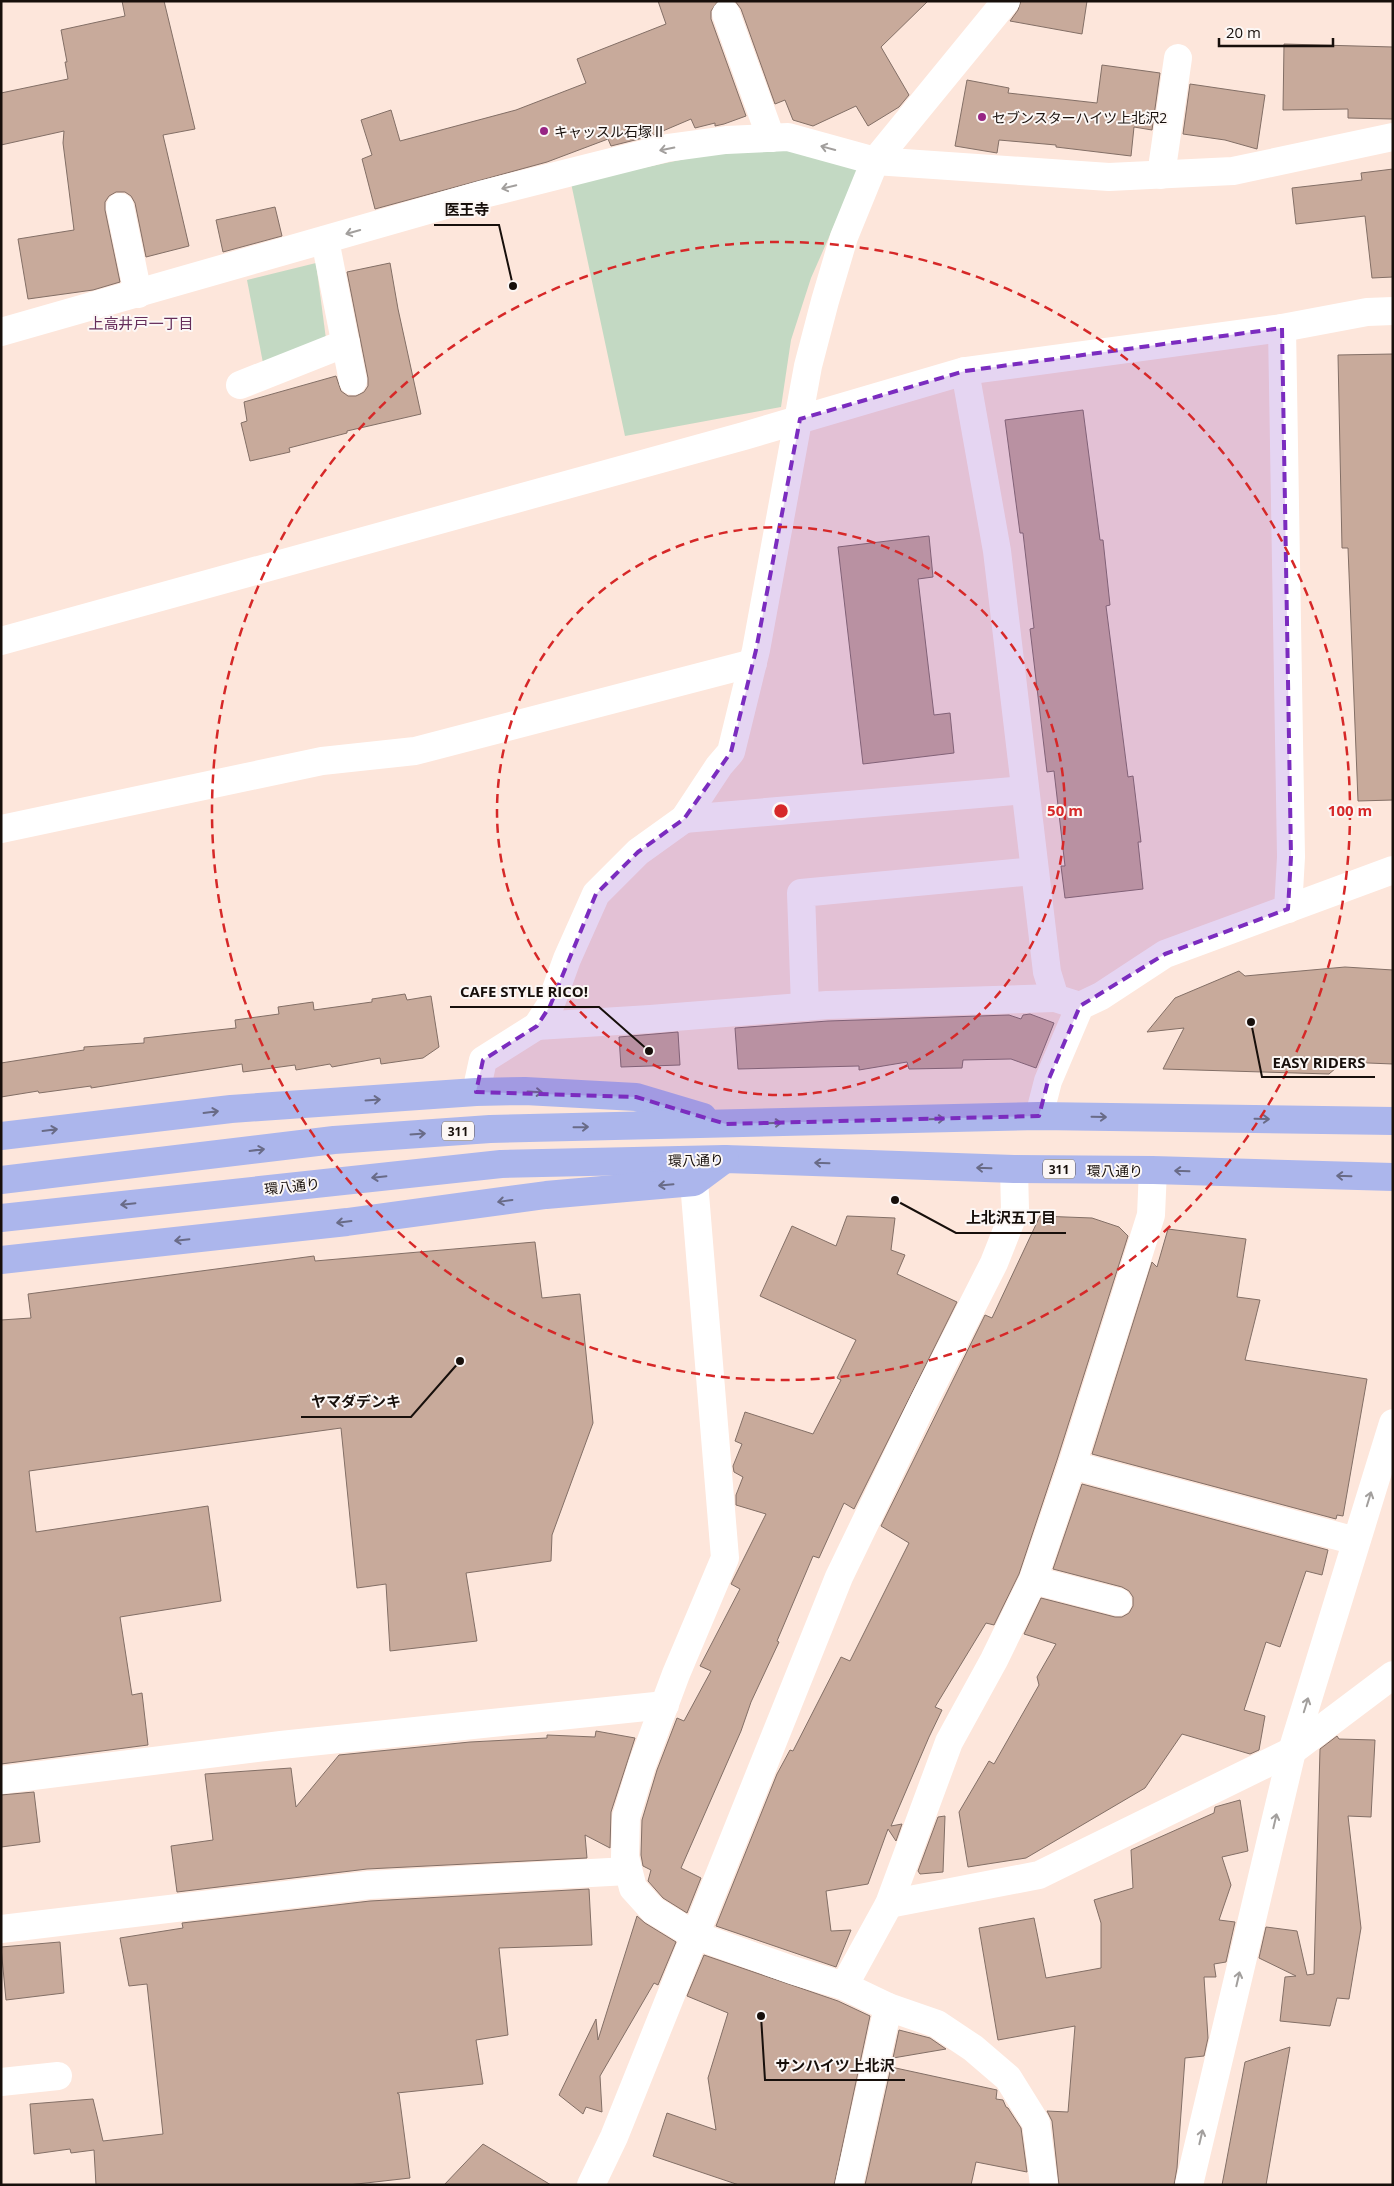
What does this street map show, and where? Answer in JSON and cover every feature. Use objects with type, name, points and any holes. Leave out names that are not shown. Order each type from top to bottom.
[{"type":"main road","points":[[1,1136],[230,1109],[476,1092],[525,1091],[636,1097],[726,1124]]},
{"type":"main road","name":"311","points":[[1,1180],[191,1159],[334,1140],[481,1129],[1039,1116],[1393,1121]]},
{"type":"main road","points":[[1,1260],[347,1222],[546,1195],[694,1182],[725,1159]]},
{"type":"main road","name":"環八通り","points":[[1,1218],[500,1164],[725,1159],[1014,1169],[1152,1170],[1393,1177]]},
{"type":"street","points":[[476,1092],[483,1060],[537,1026],[550,1006],[567,959],[596,894],[638,852],[684,819],[718,766],[731,752],[753,663],[800,419],[808,366],[824,301],[844,238],[875,161],[1006,1]]},
{"type":"street","points":[[726,14],[771,138]]},
{"type":"street","points":[[1161,175],[1178,58]]},
{"type":"street","points":[[1,332],[484,194],[667,148],[726,140],[788,137],[875,161],[1109,177],[1233,171],[1393,137]]},
{"type":"street","points":[[120,207],[138,294]]},
{"type":"street","points":[[325,240],[353,381]]},
{"type":"street","points":[[1,641],[800,419],[965,371],[1282,328],[1367,312],[1393,312]]},
{"type":"street","points":[[1282,328],[1292,857],[1288,908]]},
{"type":"street","points":[[240,385],[346,343]]},
{"type":"street","points":[[965,371],[997,550],[1046,972],[1068,1002]]},
{"type":"street","points":[[1,829],[322,761],[415,751],[753,663]]},
{"type":"street","points":[[684,819],[1025,790]]},
{"type":"street","points":[[537,1026],[650,1020],[805,1007],[1068,1002],[1101,996],[1165,954],[1393,870]]},
{"type":"street","points":[[805,1007],[801,893],[1034,871]]},
{"type":"street","points":[[1039,1116],[1068,1002]]},
{"type":"street","points":[[591,2185],[614,2137],[839,1577],[924,1400],[994,1263],[1015,1210],[1014,1169]]},
{"type":"street","points":[[844,1986],[889,1904],[948,1742],[994,1660],[1033,1580],[1072,1465],[1151,1216],[1152,1170]]},
{"type":"street","points":[[694,1182],[725,1558],[665,1705],[626,1817],[625,1857],[633,1888],[653,1910],[694,1935],[792,1970],[844,1986],[888,2007],[937,2024],[973,2048],[1008,2078],[1036,2123],[1044,2185]]},
{"type":"street","points":[[1189,2185],[1292,1752],[1393,1423]]},
{"type":"street","points":[[1072,1465],[1356,1541]]},
{"type":"street","points":[[1033,1580],[1118,1602]]},
{"type":"street","points":[[889,1904],[1039,1875],[1292,1752],[1393,1675]]},
{"type":"street","points":[[1,1780],[236,1750],[665,1705]]},
{"type":"street","points":[[1,1929],[369,1885],[628,1871]]},
{"type":"street","points":[[849,2185],[888,2007]]},
{"type":"street","points":[[1,2082],[58,2076]]},
{"type":"highlighted area","points":[[1282,328],[1291,857],[1288,909],[1165,954],[1080,1006],[1048,1081],[1039,1116],[726,1124],[636,1097],[476,1092],[483,1060],[537,1026],[550,1006],[596,894],[638,852],[684,819],[731,752],[756,650],[800,419],[965,371]]},
{"type":"green space","points":[[786,149],[862,162],[811,278],[791,340],[781,407],[625,436],[571,183],[704,155]]},
{"type":"green space","points":[[316,263],[326,339],[263,363],[247,280]]},
{"type":"building","points":[[122,1],[164,1],[195,129],[163,135],[189,246],[146,257],[135,203],[131,196],[125,192],[116,192],[109,196],[105,202],[105,210],[120,282],[93,290],[28,299],[18,239],[74,230],[63,143],[64,131],[1,145],[1,93],[68,79],[61,30],[125,16]]},
{"type":"building","points":[[658,1],[718,1],[711,11],[711,19],[746,116],[724,124],[715,126],[715,123],[695,128],[691,119],[651,136],[611,146],[608,139],[547,162],[375,209],[362,159],[372,155],[361,120],[391,110],[400,141],[516,110],[586,83],[577,59],[666,24]]},
{"type":"building","points":[[735,1],[928,1],[881,47],[909,95],[899,107],[868,126],[856,106],[813,126],[793,120],[785,100],[775,104],[741,9]]},
{"type":"building","points":[[1021,1],[1087,1],[1082,34],[1010,21],[1018,10]]},
{"type":"building","points":[[1284,44],[1393,47],[1393,119],[1348,118],[1348,109],[1283,110]]},
{"type":"building","points":[[1102,65],[1160,73],[1152,130],[1134,127],[1131,156],[1056,147],[1056,145],[999,140],[997,153],[955,146],[967,80],[1009,88],[1008,93],[1097,103]]},
{"type":"building","points":[[1190,84],[1265,95],[1257,149],[1225,140],[1183,134]]},
{"type":"building","points":[[1393,169],[1393,277],[1372,278],[1365,216],[1296,224],[1292,188],[1362,180],[1361,173]]},
{"type":"building","points":[[275,207],[282,236],[223,252],[216,220]]},
{"type":"building","points":[[390,263],[421,414],[347,431],[347,433],[289,448],[290,452],[250,461],[241,423],[247,421],[244,402],[336,376],[341,391],[348,396],[356,396],[364,392],[368,386],[368,378],[347,272]]},
{"type":"building","points":[[1393,354],[1393,800],[1358,801],[1348,548],[1342,548],[1338,355]]},
{"type":"building","points":[[1083,410],[1100,540],[1103,540],[1110,605],[1106,606],[1128,777],[1133,776],[1141,842],[1138,842],[1143,889],[1065,898],[1061,866],[1065,866],[1054,771],[1047,772],[1030,629],[1034,628],[1023,533],[1020,533],[1005,420]]},
{"type":"building","points":[[929,536],[933,577],[918,579],[934,715],[950,713],[954,753],[863,764],[838,547]]},
{"type":"building","points":[[1345,967],[1393,970],[1393,1064],[1343,1062],[1329,1074],[1163,1069],[1184,1028],[1147,1032],[1175,998],[1239,971],[1245,976]]},
{"type":"building","points":[[405,994],[407,1000],[431,996],[439,1047],[423,1058],[381,1064],[380,1058],[332,1067],[330,1064],[296,1070],[295,1065],[243,1072],[242,1064],[91,1088],[91,1086],[39,1093],[38,1091],[1,1097],[1,1063],[84,1050],[84,1047],[144,1043],[144,1038],[236,1028],[235,1020],[279,1014],[278,1007],[313,1002],[314,1010],[372,1002],[372,999]]},
{"type":"building","points":[[1030,1014],[1054,1023],[1036,1068],[1011,1059],[963,1060],[962,1068],[909,1069],[907,1062],[859,1070],[859,1066],[738,1069],[735,1028],[828,1021],[1009,1015],[1021,1019],[1023,1015]]},
{"type":"building","points":[[678,1032],[680,1065],[621,1067],[619,1037]]},
{"type":"building","points":[[847,1216],[895,1218],[891,1250],[905,1255],[897,1274],[957,1302],[854,1509],[844,1503],[819,1558],[813,1556],[777,1641],[779,1642],[751,1702],[741,1731],[681,1868],[701,1878],[687,1913],[663,1898],[648,1881],[651,1870],[643,1866],[641,1855],[642,1820],[657,1770],[677,1718],[684,1721],[711,1671],[700,1666],[740,1589],[731,1584],[766,1514],[736,1505],[736,1495],[743,1477],[734,1472],[733,1466],[742,1444],[735,1441],[745,1412],[813,1434],[841,1380],[837,1378],[856,1340],[760,1296],[792,1226],[836,1246]]},
{"type":"building","points":[[1040,1216],[1092,1218],[1119,1227],[1128,1236],[1019,1574],[994,1625],[986,1623],[935,1707],[942,1710],[891,1826],[902,1824],[896,1841],[888,1829],[868,1884],[826,1891],[831,1931],[851,1930],[836,1967],[716,1926],[777,1774],[790,1750],[793,1751],[841,1657],[850,1661],[909,1543],[881,1526],[985,1315],[992,1318]]},
{"type":"building","points":[[1168,1229],[1246,1239],[1237,1297],[1260,1300],[1245,1360],[1367,1379],[1343,1516],[1337,1515],[1336,1519],[1092,1454],[1152,1262],[1157,1267]]},
{"type":"building","points":[[535,1242],[542,1298],[580,1294],[593,1423],[552,1535],[551,1561],[466,1573],[477,1641],[390,1651],[386,1584],[357,1588],[341,1428],[29,1471],[36,1532],[208,1506],[221,1601],[120,1617],[132,1695],[142,1693],[148,1745],[1,1764],[1,1320],[31,1318],[28,1294],[314,1256],[315,1261]]},
{"type":"building","points":[[1082,1484],[1328,1550],[1322,1575],[1306,1571],[1280,1647],[1266,1642],[1244,1710],[1265,1716],[1259,1750],[1250,1754],[1182,1734],[1145,1788],[1026,1858],[968,1867],[959,1812],[989,1761],[994,1764],[1039,1685],[1037,1677],[1056,1644],[1024,1634],[1041,1598],[1115,1617],[1122,1617],[1129,1613],[1133,1606],[1133,1597],[1129,1591],[1122,1587],[1053,1569]]},
{"type":"building","points":[[596,1731],[635,1738],[611,1812],[610,1848],[585,1835],[587,1858],[367,1869],[177,1892],[171,1846],[213,1840],[205,1774],[291,1768],[296,1807],[339,1755],[470,1742],[547,1738],[547,1735],[595,1737]]},
{"type":"building","points":[[1337,1736],[1339,1739],[1375,1740],[1371,1817],[1348,1816],[1361,1928],[1349,1999],[1337,1998],[1330,2026],[1280,2021],[1285,1977],[1296,1976],[1259,1958],[1266,1927],[1297,1931],[1307,1975],[1314,1974],[1320,1749]]},
{"type":"building","points":[[34,1792],[40,1842],[1,1847],[1,1795]]},
{"type":"building","points":[[1240,1800],[1248,1851],[1222,1857],[1231,1885],[1219,1920],[1235,1922],[1226,1962],[1214,1964],[1216,1977],[1204,1977],[1208,2038],[1204,2056],[1185,2058],[1177,2168],[1174,2185],[1059,2185],[1052,2121],[1047,2111],[1068,2112],[1075,2026],[998,2040],[979,1928],[1034,1918],[1046,1978],[1101,1968],[1101,1923],[1094,1900],[1133,1888],[1131,1850],[1214,1813],[1215,1807]]},
{"type":"building","points":[[945,1816],[943,1872],[920,1874],[918,1871],[938,1817]]},
{"type":"building","points":[[589,1889],[592,1945],[499,1948],[508,2035],[476,2040],[483,2084],[397,2093],[399,2094],[410,2178],[348,2185],[96,2185],[94,2150],[71,2153],[70,2149],[34,2154],[30,2104],[93,2099],[103,2141],[163,2134],[147,1984],[129,1986],[120,1938],[183,1928],[182,1923],[370,1901]]},
{"type":"building","points":[[637,1916],[676,1942],[658,1985],[654,1983],[600,2076],[602,2112],[586,2107],[583,2114],[559,2095],[596,2019],[598,2040]]},
{"type":"building","points":[[60,1942],[64,1993],[6,2000],[1,1947]]},
{"type":"building","points":[[704,1955],[838,2001],[870,2016],[834,2185],[739,2185],[653,2156],[667,2113],[716,2130],[708,2078],[728,2013],[687,1996]]},
{"type":"building","points":[[899,2030],[930,2038],[946,2049],[893,2058]]},
{"type":"building","points":[[1290,2047],[1266,2185],[1222,2185],[1245,2062]]},
{"type":"building","points":[[891,2067],[997,2090],[996,2099],[1003,2100],[1021,2128],[1027,2172],[976,2162],[971,2185],[865,2185]]},
{"type":"building","points":[[483,2144],[551,2185],[444,2185]]},
{"type":"place","name":"セブンスターハイツ上北沢2","points":[[982,117]]},
{"type":"place","name":"キャッスル石塚Ⅱ","points":[[544,131]]},
{"type":"place","name":"医王寺","points":[[513,286]]},
{"type":"place","name":"EASY RIDERS","points":[[1251,1022]]},
{"type":"place","name":"CAFE STYLE RICO!","points":[[649,1051]]},
{"type":"place","name":"上北沢五丁目","points":[[895,1200]]},
{"type":"place","name":"ヤマダデンキ","points":[[460,1361]]},
{"type":"place","name":"サンハイツ上北沢","points":[[761,2016]]},
{"type":"district","name":"上高井戸一丁目","points":[[141,323]]}]
